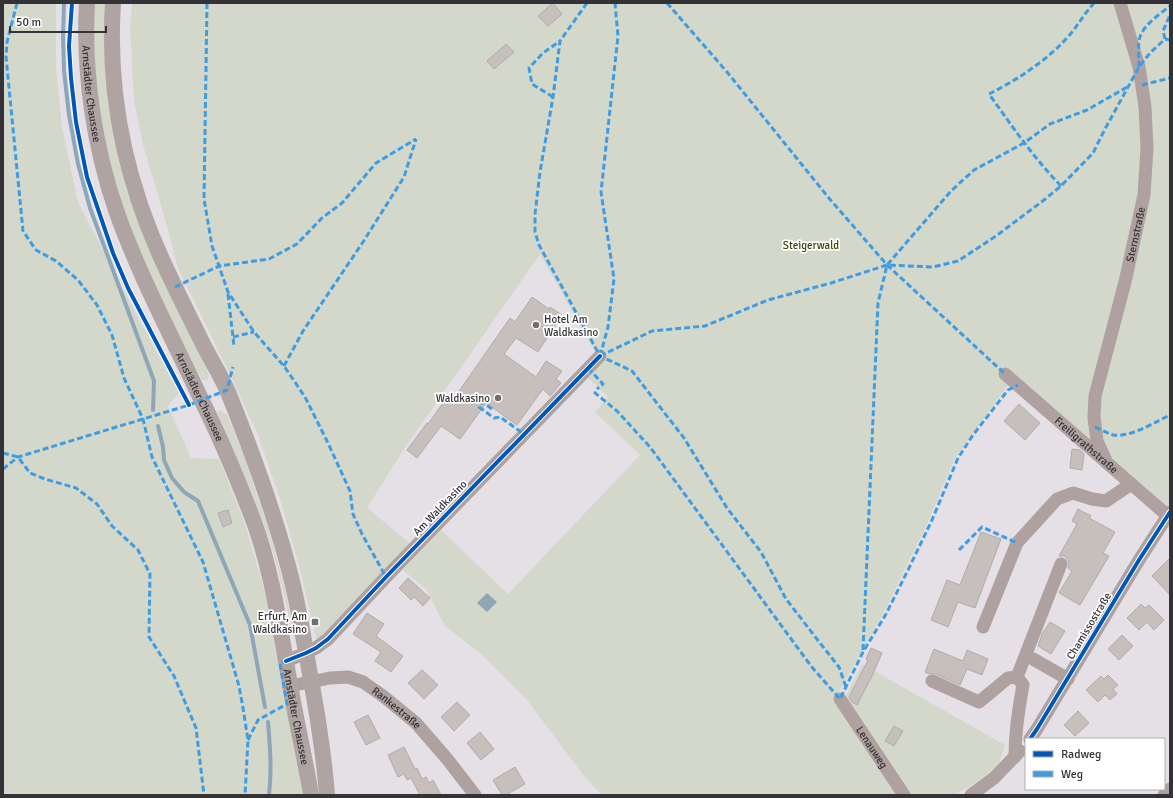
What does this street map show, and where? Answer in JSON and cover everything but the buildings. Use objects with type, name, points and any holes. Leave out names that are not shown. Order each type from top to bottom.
[{"type":"main road","name":"Arnstädter Chaussee","points":[[87,3],[88,70],[93,116],[102,161],[117,212],[139,270],[214,426],[263,547],[275,600],[311,795]]},
{"type":"main road","name":"Arnstädter Chaussee","points":[[113,3],[112,54],[114,87],[118,120],[132,180],[146,221],[164,265],[227,390],[276,520],[292,581],[321,732],[327,795]]},
{"type":"street","name":"Sternstraße","points":[[1107,463],[1097,441],[1094,417],[1095,396],[1125,282],[1144,196],[1147,148],[1145,107],[1139,67],[1120,3]]},
{"type":"street","name":"Am Waldkasino","points":[[286,661],[316,648],[328,639],[600,356]]},
{"type":"street","name":"Freiligrathstraße","points":[[1005,374],[1131,484],[1168,519]]},
{"type":"street","points":[[984,627],[1017,543],[1057,499],[1073,493],[1092,499],[1106,501],[1131,484]]},
{"type":"street","name":"Chamissostraße","points":[[1031,738],[1138,560],[1168,519]]},
{"type":"street","points":[[1017,677],[1061,564]]},
{"type":"street","points":[[1033,659],[1068,678]]},
{"type":"street","name":"Rankestraße","points":[[290,686],[330,678],[348,677],[363,682],[416,723],[448,760],[475,795]]},
{"type":"street","points":[[932,681],[979,702],[1008,678],[1017,677]]},
{"type":"street","points":[[1015,757],[1016,722],[1023,685],[1017,677]]},
{"type":"street","name":"Lenauweg","points":[[840,699],[904,795]]},
{"type":"street","points":[[971,795],[994,778],[1025,745]]},
{"type":"street","points":[[1164,795],[1170,788]]},
{"type":"green space","points":[[3,3],[56,3],[56,69],[62,127],[78,202],[179,393],[168,406],[191,458],[219,459],[245,524],[267,600],[297,760],[302,795],[3,795]]},
{"type":"green space","points":[[94,3],[106,3],[105,42],[108,98],[117,150],[126,188],[149,249],[207,369],[209,377],[207,381],[202,380],[154,285],[133,236],[116,186],[107,154],[98,105],[94,49]]},
{"type":"green space","name":"Steigerwald","points":[[132,3],[1170,3],[1170,503],[1165,509],[1014,377],[955,458],[927,524],[885,610],[834,701],[898,795],[602,795],[584,776],[527,700],[481,654],[445,626],[426,589],[403,570],[441,530],[508,594],[640,455],[595,412],[608,397],[587,377],[601,363],[540,254],[402,452],[367,508],[411,544],[317,641],[299,566],[280,499],[258,435],[178,268],[143,145],[134,100],[130,29]]},
{"type":"green space","points":[[220,410],[227,415],[242,451],[268,527],[283,581],[298,648],[268,537],[248,483],[217,412]]},
{"type":"green space","points":[[862,664],[1005,745],[999,763],[985,776],[953,795],[910,795],[844,700]]},
{"type":"water","points":[[487,593],[497,602],[487,612],[477,603]]},
{"type":"waterway","points":[[64,3],[64,71],[69,115],[78,164],[90,208],[154,381],[153,410]]},
{"type":"waterway","points":[[158,426],[163,447],[164,460],[172,478],[184,492],[198,501],[250,625],[265,707]]},
{"type":"waterway","points":[[268,722],[271,768],[269,795]]},
{"type":"marked path","points":[[17,3],[7,42],[6,57],[23,231],[36,250],[56,261],[78,280],[97,305],[112,335],[124,378],[143,419],[152,457],[203,562],[239,686],[243,708],[248,740],[245,795]]},
{"type":"marked path","points":[[207,3],[204,199],[212,246],[228,292],[254,332],[284,366],[305,397],[350,491],[353,514],[362,534],[386,577]]},
{"type":"marked path","points":[[587,3],[560,41],[535,214],[535,232],[539,245],[600,356],[632,371],[684,438],[727,508],[761,552],[786,599],[839,667],[846,687]]},
{"type":"marked path","points":[[600,356],[608,327],[614,279],[601,192],[618,36],[615,3]]},
{"type":"marked path","points":[[667,3],[727,72],[828,197],[887,265],[1005,374]]},
{"type":"marked path","points":[[1061,186],[1032,153],[989,94],[1010,83],[1050,54],[1071,34],[1094,3]]},
{"type":"marked path","points":[[1139,67],[1139,41],[1143,30],[1151,21],[1170,6]]},
{"type":"marked path","points":[[1165,39],[1163,31],[1170,15]]},
{"type":"marked path","points":[[600,356],[652,331],[705,326],[768,300],[831,283],[887,265],[933,267],[958,261],[996,236],[1044,200],[1061,186],[1093,153],[1139,67],[1150,53],[1165,39],[1170,40]]},
{"type":"marked path","points":[[553,97],[532,84],[529,68],[543,53],[560,41]]},
{"type":"marked path","points":[[1142,85],[1170,78]]},
{"type":"marked path","points":[[863,650],[878,303],[887,265],[951,191],[974,170],[1024,143],[1050,124],[1087,110],[1129,86]]},
{"type":"marked path","points":[[175,287],[219,266],[269,259],[297,244],[322,218],[342,203],[376,163],[416,139]]},
{"type":"marked path","points":[[284,366],[303,331],[363,242],[404,177],[416,139]]},
{"type":"marked path","points":[[228,294],[234,346]]},
{"type":"marked path","points":[[233,337],[254,332]]},
{"type":"marked path","points":[[3,469],[18,457],[189,405],[227,390],[233,367]]},
{"type":"marked path","points":[[588,368],[603,384],[597,389]]},
{"type":"marked path","points":[[594,392],[617,411],[650,447],[811,666],[840,699],[863,652],[886,614],[909,568],[932,520],[958,458],[973,435],[1008,390],[1018,385]]},
{"type":"marked path","points":[[492,409],[482,402],[479,407],[494,418],[500,417],[524,434]]},
{"type":"marked path","points":[[1095,427],[1113,435],[1127,434],[1142,429],[1170,415]]},
{"type":"marked path","points":[[3,453],[18,457],[30,473],[76,488],[97,504],[112,526],[138,550],[150,574],[149,637],[174,676],[196,728],[204,795]]},
{"type":"marked path","points":[[959,550],[982,527],[1017,543]]},
{"type":"marked path","points":[[248,740],[258,720],[287,704],[280,663],[286,661]]},
{"type":"cycle path","points":[[72,3],[69,46],[71,78],[76,122],[87,177],[113,253],[128,288],[189,405]]},
{"type":"cycle path","points":[[286,661],[316,648],[328,639],[600,356]]},
{"type":"cycle path","points":[[1031,738],[1139,560],[1170,512]]},
{"type":"place","name":"Hotel Am Waldkasino","points":[[536,325]]},
{"type":"place","name":"Waldkasino","points":[[498,398]]},
{"type":"place","name":"Erfurt, Am Waldkasino","points":[[315,622]]}]
